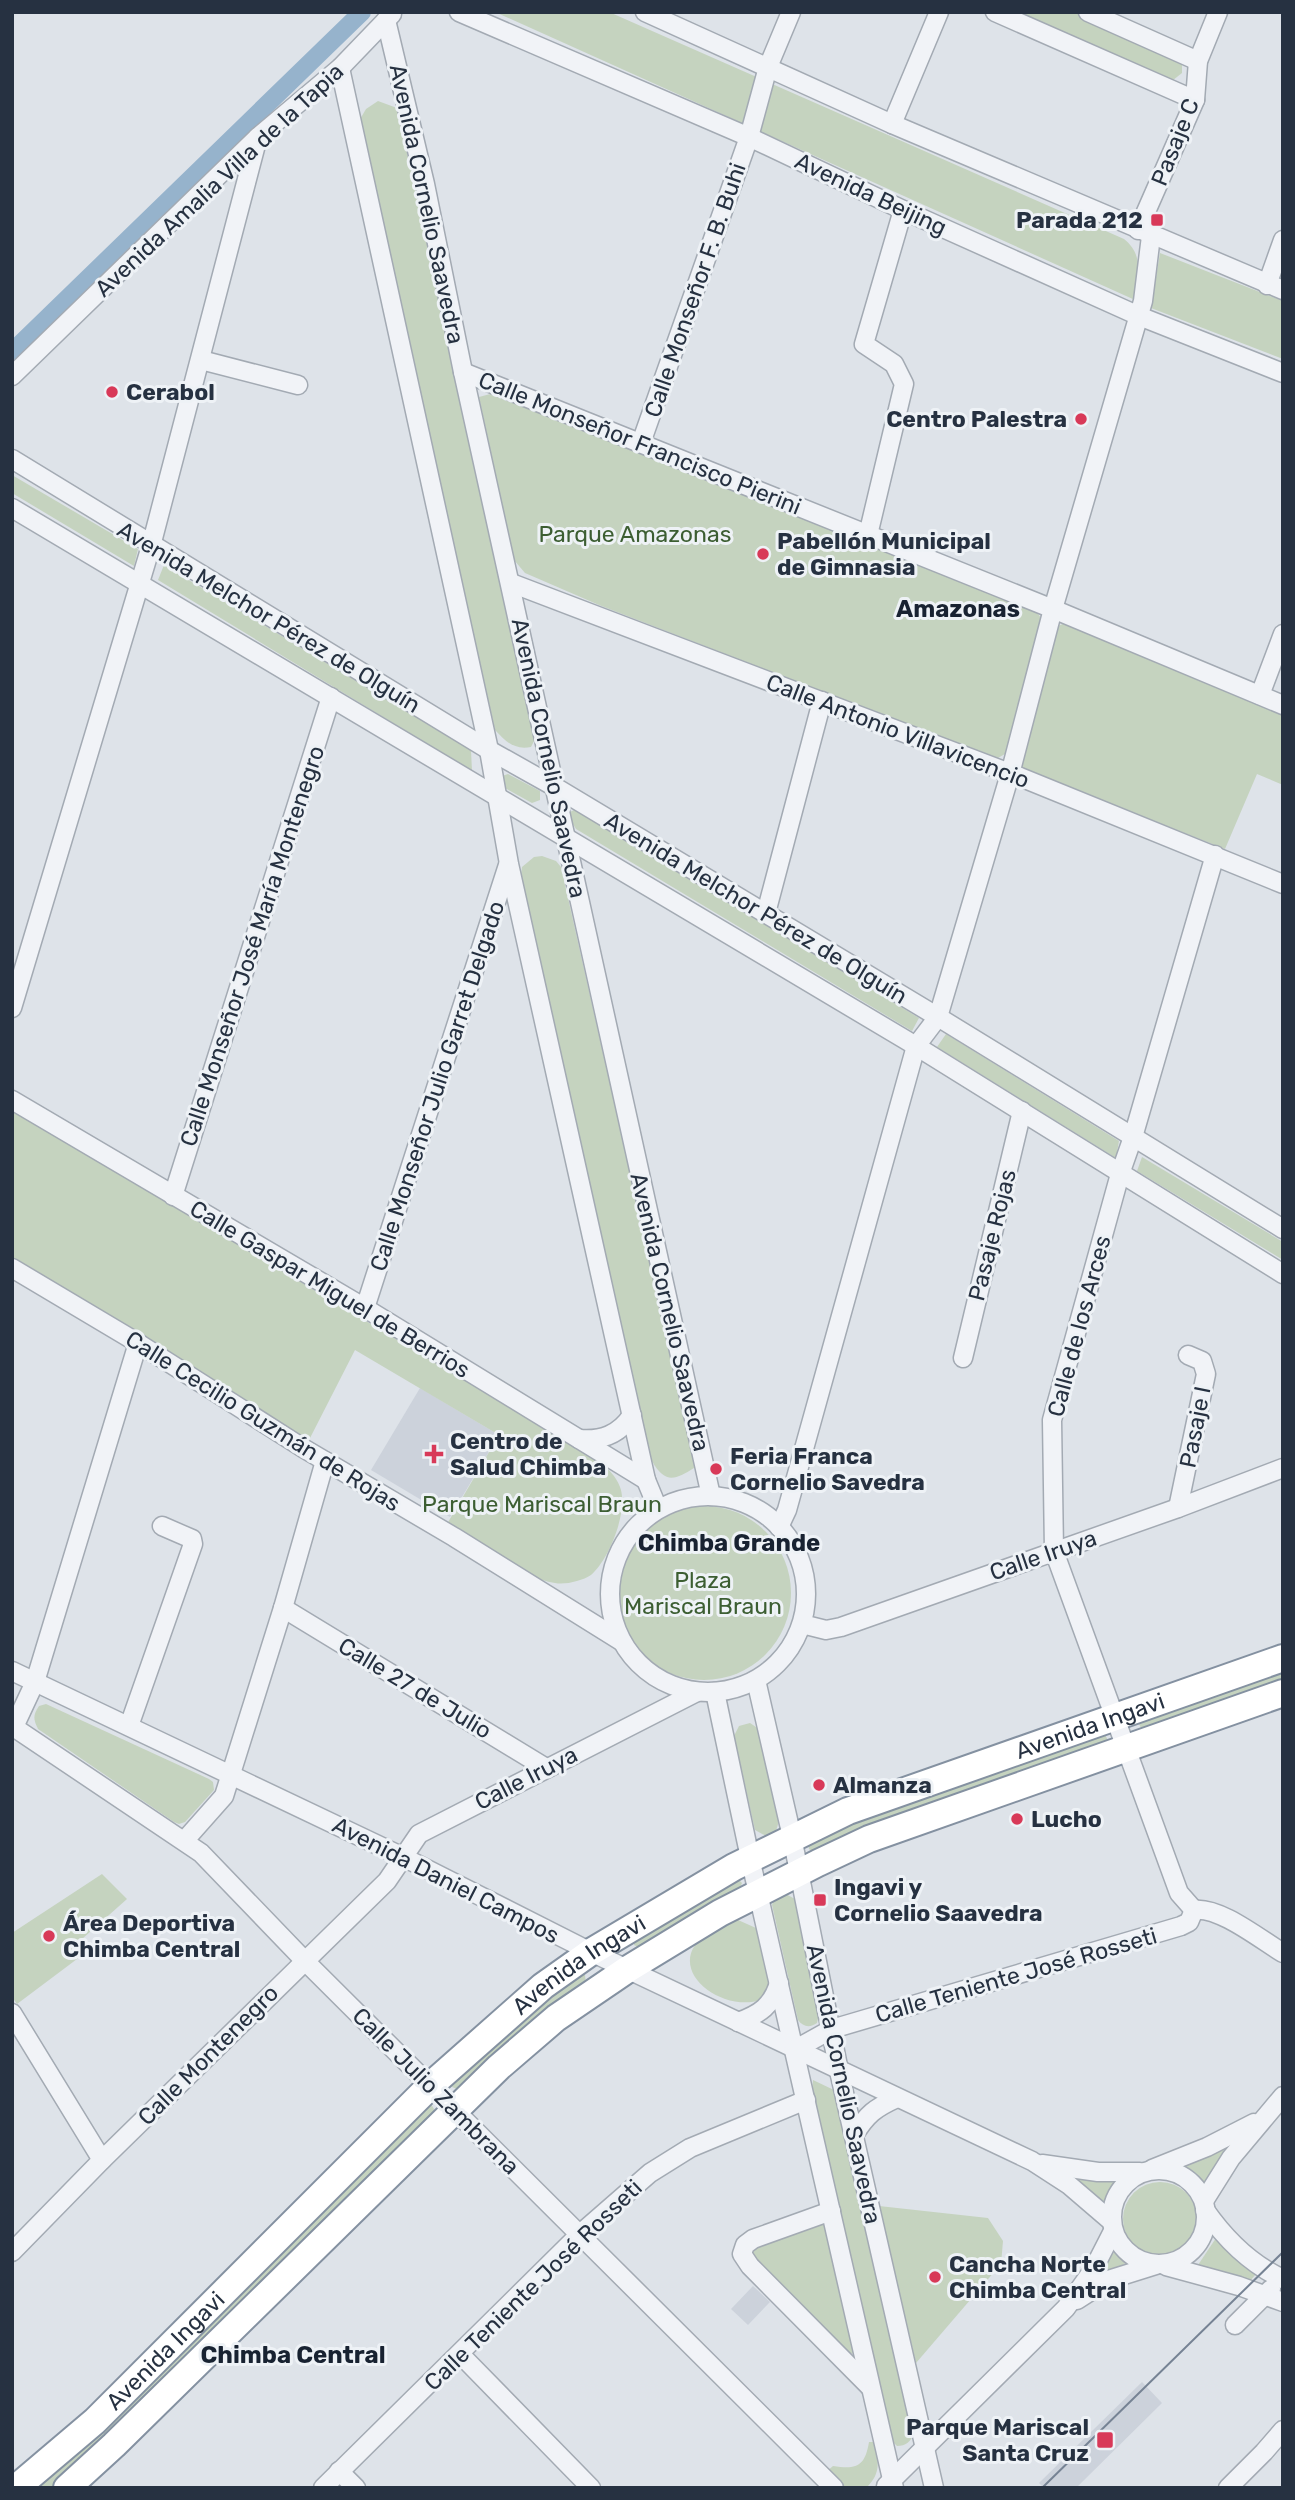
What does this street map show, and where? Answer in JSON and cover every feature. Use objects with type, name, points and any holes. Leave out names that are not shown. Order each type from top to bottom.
[{"type":"highway","name":"Avenida Ingavi","points":[[16,2488],[95,2421],[431,2085],[543,1986],[591,1952],[750,1858],[848,1811],[1283,1658]]},
{"type":"highway","name":"Avenida Ingavi","points":[[66,2488],[114,2445],[455,2110],[556,2018],[628,1969],[709,1919],[869,1839],[1283,1693]]},
{"type":"street","name":"Avenida Beijing","points":[[459,12],[749,137],[903,210],[1139,316],[1283,373]]},
{"type":"street","points":[[645,12],[892,124],[1275,288],[1283,240]]},
{"type":"street","name":"Calle Monseñor F. B. Buhi","points":[[641,443],[749,137],[768,67],[791,12]]},
{"type":"street","points":[[892,124],[939,12]]},
{"type":"street","points":[[995,12],[1195,100]]},
{"type":"street","points":[[1088,12],[1198,61]]},
{"type":"street","name":"Pasaje C","points":[[939,1017],[1010,774],[1053,609],[1143,301],[1145,233],[1195,100],[1198,61],[1218,12]]},
{"type":"street","name":"Avenida Amalia Villa de la Tapia","points":[[12,376],[258,137],[340,68],[390,16]]},
{"type":"street","name":"Avenida Cornelio Saavedra","points":[[390,16],[463,372],[711,1496]]},
{"type":"street","points":[[340,68],[488,750],[509,864],[646,1480],[658,1509]]},
{"type":"street","points":[[12,1008],[151,546],[258,137]]},
{"type":"street","points":[[868,534],[904,384],[894,364],[864,344],[903,210]]},
{"type":"street","points":[[201,360],[299,385]]},
{"type":"street","name":"Calle Monseñor Francisco Pierini","points":[[463,372],[1053,609],[1283,705]]},
{"type":"street","name":"Avenida Melchor Pérez de Olguín","points":[[12,459],[488,750],[555,787],[939,1017],[1283,1229]]},
{"type":"street","name":"Avenida Melchor Pérez de Olguín","points":[[12,508],[916,1046],[1283,1274]]},
{"type":"street","name":"Calle Antonio Villavicencio","points":[[511,583],[1010,774],[1283,884]]},
{"type":"street","points":[[1260,695],[1283,634]]},
{"type":"street","name":"Calle Monseñor José María Montenegro","points":[[173,1196],[331,697]]},
{"type":"street","points":[[766,914],[822,701]]},
{"type":"street","name":"Calle de los Arces","points":[[1194,1910],[1179,1893],[1055,1550],[1052,1420],[1120,1174],[1215,855]]},
{"type":"street","name":"Calle Monseñor Julio Garret Delgado","points":[[365,1308],[509,864]]},
{"type":"street","points":[[779,1527],[787,1510],[916,1046],[939,1017]]},
{"type":"street","name":"Calle Gaspar Miguel de Berrios","points":[[12,1100],[365,1308],[646,1480]]},
{"type":"street","name":"Pasaje Rojas","points":[[962,1358],[1022,1111]]},
{"type":"street","name":"Calle Cecilio Guzmán de Rojas","points":[[12,1268],[621,1641]]},
{"type":"street","points":[[13,1726],[35,1682],[138,1343]]},
{"type":"street","name":"Pasaje I","points":[[1178,1508],[1206,1374],[1202,1361],[1188,1356]]},
{"type":"street","points":[[579,1439],[596,1440],[606,1437],[626,1425],[632,1415]]},
{"type":"street","points":[[185,1840],[224,1796],[232,1775],[325,1461]]},
{"type":"street","name":"Calle Iruya","points":[[802,1624],[826,1630],[841,1627],[1283,1468]]},
{"type":"street","points":[[711,1496],[726,1497],[748,1505],[768,1516],[779,1527],[797,1554],[802,1569],[805,1602],[802,1624],[781,1658],[756,1680],[736,1688],[706,1692],[667,1684],[653,1676],[630,1654],[621,1641],[611,1609],[611,1576],[620,1552],[633,1531],[658,1509],[675,1501],[711,1496]]},
{"type":"street","points":[[129,1726],[192,1544],[192,1539],[186,1535],[162,1527]]},
{"type":"street","name":"Calle 27 de Julio","points":[[283,1608],[546,1768]]},
{"type":"street","name":"Avenida Daniel Campos","points":[[12,1671],[403,1857],[794,2050],[1032,2161],[1069,2185],[1112,2226]]},
{"type":"street","name":"Avenida Cornelio Saavedra","points":[[756,1680],[792,1838],[839,2071],[934,2488]]},
{"type":"street","name":"Avenida Cornelio Saavedra","points":[[706,1692],[750,1858],[872,2389],[890,2485]]},
{"type":"street","name":"Calle Iruya","points":[[403,1857],[419,1834],[546,1768],[706,1692]]},
{"type":"street","name":"Calle Julio Zambrana","points":[[13,1726],[201,1853],[304,1960],[834,2488]]},
{"type":"street","name":"Calle Montenegro","points":[[12,2252],[304,1960],[387,1881],[403,1857]]},
{"type":"street","points":[[1194,1910],[1216,1913],[1283,1953]]},
{"type":"street","name":"Calle Teniente José Rosseti","points":[[794,2050],[832,2029],[1181,1926],[1189,1922],[1194,1910]]},
{"type":"street","points":[[738,2022],[757,2016],[770,2005],[779,1983]]},
{"type":"street","points":[[12,2013],[102,2160]]},
{"type":"street","points":[[1066,2308],[1108,2280],[1179,2261],[1196,2247],[1205,2227],[1205,2206],[1231,2158],[1283,2096]]},
{"type":"street","points":[[854,2135],[863,2120],[875,2108],[897,2098]]},
{"type":"street","name":"Calle Teniente José Rosseti","points":[[323,2488],[580,2234],[650,2173],[690,2148],[806,2100]]},
{"type":"street","points":[[890,2485],[1066,2308],[1093,2270],[1112,2226],[1114,2202],[1118,2193],[1144,2172],[1207,2147],[1263,2118]]},
{"type":"street","name":"Avenida Daniel Campos","points":[[1032,2161],[1076,2170],[1144,2172]]},
{"type":"street","points":[[1144,2172],[1158,2170],[1177,2174],[1194,2187],[1221,2232],[1238,2250],[1259,2267],[1282,2278],[1235,2325]]},
{"type":"street","points":[[831,2211],[753,2239],[745,2245],[742,2254],[750,2266],[872,2389]]},
{"type":"street","points":[[1112,2226],[1128,2253],[1137,2259],[1197,2273],[1283,2302]]},
{"type":"street","points":[[460,2354],[591,2488]]},
{"type":"street","points":[[1228,2488],[1283,2430]]},
{"type":"street","points":[[1265,2452],[1283,2439]]},
{"type":"street","points":[[339,2471],[356,2488]]},
{"type":"shaded area","name":"Centro de Salud Chimba","points":[[420,1388],[499,1435],[450,1517],[371,1470]]},
{"type":"shaded area","points":[[753,2286],[770,2302],[748,2325],[731,2309]]},
{"type":"shaded area","points":[[1142,2382],[1162,2403],[1076,2488],[1044,2488],[1039,2483]]},
{"type":"green space","points":[[495,12],[609,12],[1124,239],[1131,245],[1137,259],[1135,300]]},
{"type":"green space","points":[[1011,12],[1075,12],[1174,56],[1182,64],[1182,73],[1168,84]]},
{"type":"green space","points":[[378,101],[397,108],[537,735],[531,747],[511,744],[495,730],[359,121],[366,109]]},
{"type":"green space","points":[[1160,253],[1283,301],[1283,359],[1151,308]]},
{"type":"green space","name":"Parque Amazonas","points":[[494,393],[1036,611],[1041,618],[1005,754],[996,759],[599,605],[525,573],[514,560],[479,397]]},
{"type":"green space","points":[[12,475],[138,549],[134,566],[12,493]]},
{"type":"green space","points":[[164,565],[471,750],[472,771],[158,580]]},
{"type":"green space","points":[[1065,623],[1283,714],[1283,785],[1257,774],[1225,849],[1024,770],[1020,764],[1058,626]]},
{"type":"green space","points":[[508,774],[540,791],[540,800],[532,803],[503,787],[502,776]]},
{"type":"green space","points":[[576,809],[919,1018],[912,1031],[576,829],[570,812]]},
{"type":"green space","points":[[542,856],[556,861],[561,867],[695,1461],[694,1468],[676,1477],[671,1478],[661,1473],[652,1461],[520,882],[522,867],[534,857]]},
{"type":"green space","points":[[946,1034],[1119,1141],[1116,1158],[937,1047]]},
{"type":"green space","name":"Parque Mariscal Braun","points":[[12,1108],[600,1462],[620,1487],[622,1508],[616,1534],[598,1568],[578,1581],[548,1582],[447,1524],[499,1435],[355,1350],[309,1440],[12,1261]]},
{"type":"green space","points":[[1142,1157],[1283,1242],[1283,1260],[1137,1171]]},
{"type":"green space","name":"Plaza Mariscal Braun","points":[[704,1506],[737,1513],[765,1532],[784,1560],[791,1593],[784,1626],[765,1654],[737,1673],[704,1680],[671,1673],[643,1654],[624,1626],[617,1593],[624,1560],[643,1532],[671,1513]]},
{"type":"green space","points":[[1283,1670],[1283,1679],[1142,1730],[1138,1722]]},
{"type":"green space","points":[[46,1704],[209,1779],[213,1782],[214,1790],[185,1822],[174,1822],[38,1729],[35,1715],[39,1706]]},
{"type":"green space","points":[[750,1723],[759,1729],[779,1821],[776,1831],[766,1836],[755,1830],[734,1736],[739,1726]]},
{"type":"green space","points":[[1104,1732],[1109,1743],[813,1852],[809,1849],[808,1844],[864,1818]]},
{"type":"green space","name":"Área Deportiva Chimba Central","points":[[102,1874],[127,1899],[82,1939],[89,1950],[17,2004],[12,1997],[12,1933]]},
{"type":"green space","points":[[737,1878],[742,1883],[739,1890],[642,1946],[634,1945],[634,1940]]},
{"type":"green space","points":[[784,1893],[795,1899],[819,2014],[817,2023],[812,2026],[804,2025],[798,2020],[772,1905],[775,1897]]},
{"type":"green space","points":[[738,1920],[756,1928],[760,1935],[771,1983],[761,2000],[744,2002],[727,1999],[711,1992],[699,1982],[692,1970],[690,1956],[697,1943],[719,1926]]},
{"type":"green space","points":[[579,1973],[585,1975],[586,1984],[463,2087],[452,2087],[455,2076]]},
{"type":"green space","points":[[813,2080],[836,2091],[914,2434],[903,2445],[897,2446],[893,2442],[812,2092]]},
{"type":"green space","points":[[431,2104],[433,2115],[57,2484],[52,2488],[31,2488],[424,2106]]},
{"type":"green space","points":[[1233,2141],[1206,2188],[1194,2175],[1180,2167],[1208,2156]]},
{"type":"green space","points":[[1056,2172],[1120,2178],[1105,2206]]},
{"type":"green space","points":[[1160,2182],[1181,2188],[1191,2198],[1197,2219],[1191,2240],[1181,2250],[1160,2256],[1139,2250],[1129,2240],[1123,2219],[1129,2198],[1139,2188]]},
{"type":"green space","points":[[879,2206],[988,2218],[1003,2241],[1001,2264],[916,2363]]},
{"type":"green space","points":[[820,2220],[824,2224],[857,2354],[848,2353],[753,2258],[752,2253],[756,2248]]},
{"type":"green space","points":[[1216,2238],[1256,2274],[1250,2281],[1198,2265]]},
{"type":"green space","points":[[1114,2252],[1126,2263],[1099,2278]]},
{"type":"green space","points":[[869,2442],[875,2442],[878,2466],[875,2477],[866,2488],[845,2488],[826,2472],[833,2466],[848,2467],[858,2464],[865,2456]]},
{"type":"waterway","points":[[12,352],[362,12]]},
{"type":"tram line","points":[[1042,2488],[1283,2252]]},
{"type":"place","name":"Parada 212","points":[[1157,220]]},
{"type":"place","name":"Cerabol","points":[[112,392]]},
{"type":"place","name":"Centro Palestra","points":[[1081,419]]},
{"type":"place","name":"Pabellón Municipal de Gimnasia","points":[[763,554]]},
{"type":"place","name":"Centro de Salud Chimba","points":[[434,1454]]},
{"type":"place","name":"Feria Franca Cornelio Savedra","points":[[716,1469]]},
{"type":"place","name":"Almanza","points":[[819,1785]]},
{"type":"place","name":"Lucho","points":[[1017,1819]]},
{"type":"place","name":"Ingavi y Cornelio Saavedra","points":[[820,1900]]},
{"type":"place","name":"Área Deportiva Chimba Central","points":[[49,1936]]},
{"type":"place","name":"Cancha Norte Chimba Central","points":[[935,2277]]},
{"type":"place","name":"Parque Mariscal Santa Cruz","points":[[1105,2440]]},
{"type":"district","name":"Amazonas","points":[[958,609]]},
{"type":"district","name":"Chimba Grande","points":[[729,1543]]},
{"type":"district","name":"Chimba Central","points":[[293,2355]]}]
